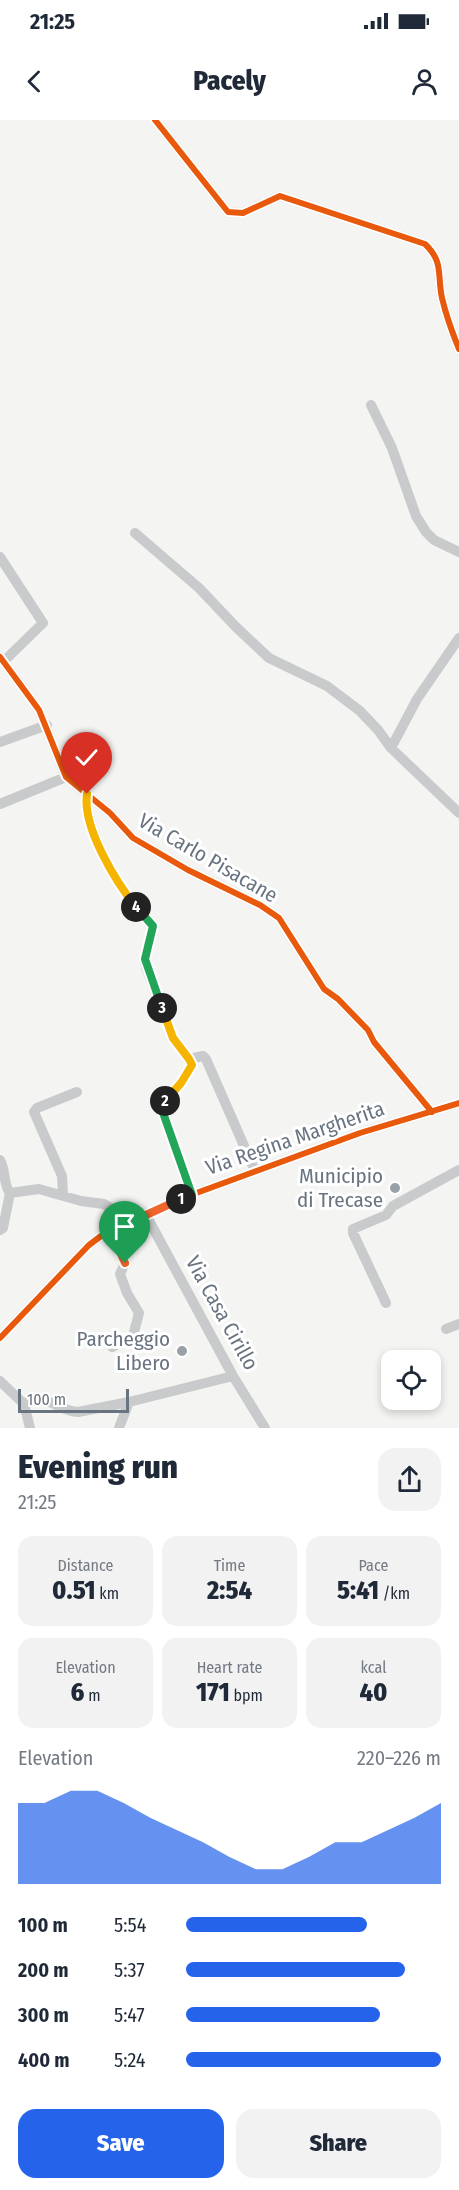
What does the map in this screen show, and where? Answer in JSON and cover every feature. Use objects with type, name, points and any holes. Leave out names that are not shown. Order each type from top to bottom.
[{"type":"street","points":[[155,120],[228,212],[243,213],[280,196],[425,244],[435,254],[442,297],[459,349]]},
{"type":"street","points":[[371,405],[392,448],[416,516],[434,540],[459,552]]},
{"type":"street","points":[[135,533],[200,588],[268,658],[335,693],[360,711],[391,748],[459,813]]},
{"type":"street","points":[[0,557],[43,623],[2,659]]},
{"type":"street","points":[[391,748],[417,699],[459,638]]},
{"type":"street","name":"Via Carlo Pisacane","points":[[2,659],[39,710],[66,777],[110,813],[133,838],[188,870],[260,905],[279,918],[324,989],[338,999],[368,1030],[374,1042],[432,1112]]},
{"type":"street","points":[[0,742],[46,725]]},
{"type":"street","points":[[0,804],[66,777]]},
{"type":"street","points":[[87,794],[88,811],[102,850],[128,897],[153,926],[145,959],[146,967],[173,1038],[189,1059],[192,1068],[161,1107],[192,1195]]},
{"type":"street","points":[[189,1059],[203,1056],[206,1059],[255,1171]]},
{"type":"street","points":[[63,1195],[62,1176],[34,1112],[37,1108],[77,1092]]},
{"type":"street","name":"Via Regina Margherita","points":[[24,1311],[95,1239],[116,1228],[255,1171],[360,1133],[459,1103]]},
{"type":"street","points":[[0,1161],[5,1170],[7,1190],[10,1193],[3,1228],[0,1230]]},
{"type":"street","points":[[386,1303],[352,1229],[386,1215],[393,1206],[459,1170]]},
{"type":"street","points":[[10,1193],[39,1189],[81,1201],[104,1204],[114,1210],[125,1263],[120,1274],[130,1299],[139,1310],[133,1336],[112,1347]]},
{"type":"street","name":"Via Casa Cirillo","points":[[146,1215],[233,1376],[265,1428]]},
{"type":"street","points":[[0,1338],[24,1311]]},
{"type":"street","points":[[0,1345],[24,1319],[24,1311]]},
{"type":"street","points":[[446,1329],[459,1324]]},
{"type":"street","points":[[24,1404],[29,1400],[39,1398],[71,1412],[78,1412],[233,1376]]},
{"type":"street","points":[[0,1381],[24,1404],[30,1428]]},
{"type":"street","points":[[119,1428],[129,1402]]},
{"type":"cycle path","points":[[155,120],[228,212],[243,213],[280,196],[425,244],[435,257],[439,269],[444,304],[459,349]]},
{"type":"cycle path","points":[[0,657],[39,710],[66,777],[110,813],[133,838],[188,870],[260,905],[279,918],[324,989],[338,999],[368,1030],[374,1042],[432,1112]]},
{"type":"cycle path","points":[[0,1338],[89,1245],[105,1233],[191,1195],[360,1133],[459,1103]]},
{"type":"place","name":"Municipio di Trecase","points":[[395,1188]]},
{"type":"place","name":"Parcheggio Libero","points":[[182,1351]]},
{"type":"route","points":[[87,794],[88,811],[102,850],[128,897],[153,926],[145,959],[146,967],[173,1038],[192,1065],[177,1089],[161,1107],[192,1195],[149,1212],[111,1231],[125,1263]]}]
